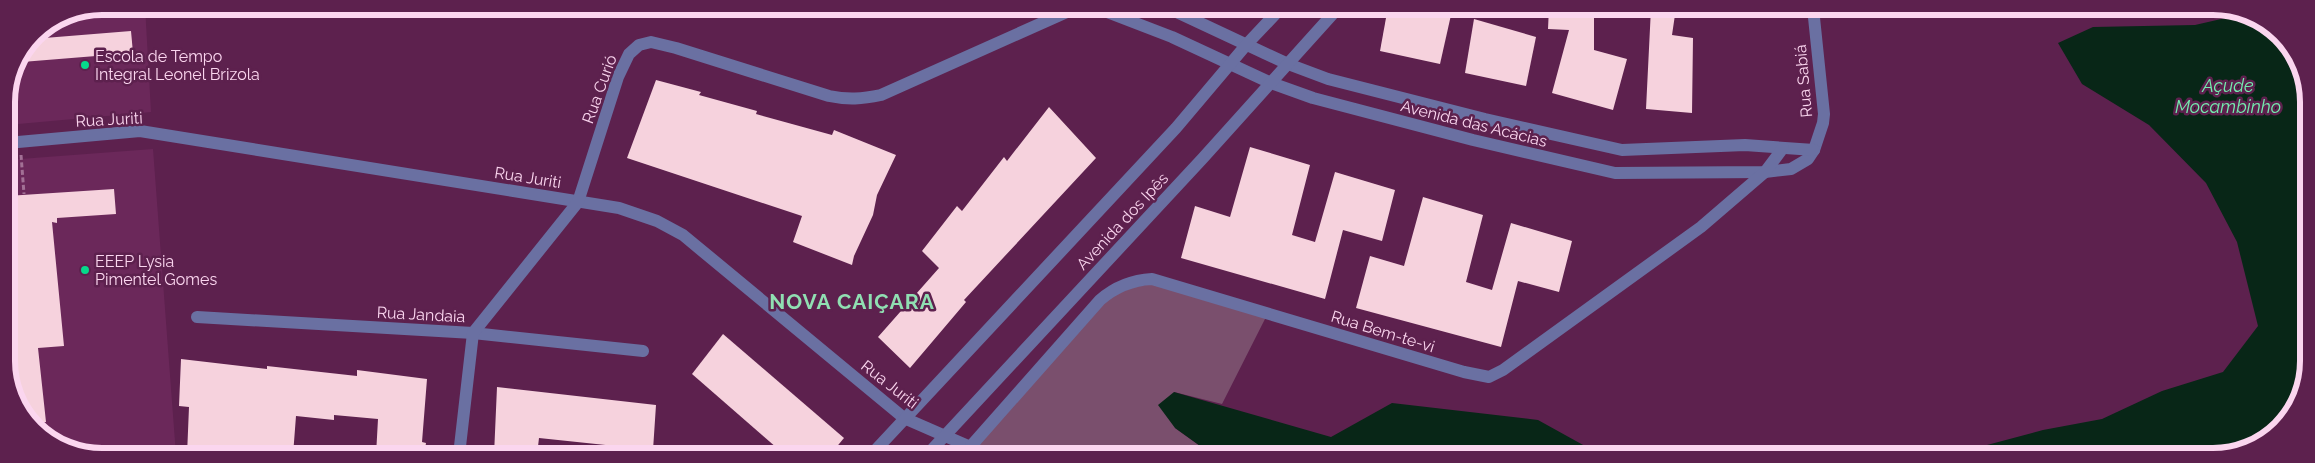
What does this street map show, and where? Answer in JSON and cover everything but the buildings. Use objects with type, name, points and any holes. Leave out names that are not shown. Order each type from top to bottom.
[{"type":"street","name":"Rua Curió","points":[[473,333],[578,202],[618,77],[629,54],[639,45],[651,42],[676,48],[829,96],[847,100],[860,100],[881,95],[1060,15]]},
{"type":"street","name":"Avenida das Acácias","points":[[1115,15],[1172,37],[1270,83],[1341,106],[1552,159],[1615,172],[1765,172],[1791,169],[1808,159],[1814,150],[1771,146],[1622,150],[1485,119],[1328,80],[1288,64],[1184,15]]},
{"type":"street","name":"Avenida dos Ipês","points":[[877,448],[1176,128],[1247,44],[1274,15]]},
{"type":"street","name":"Avenida dos Ipês","points":[[933,448],[1332,15]]},
{"type":"street","name":"Rua Sabiá","points":[[1814,15],[1824,114],[1814,150]]},
{"type":"street","name":"Rua Juriti","points":[[15,142],[140,132],[619,208],[657,221],[683,235],[904,418],[975,448]]},
{"type":"street","name":"Rua Bem-te-vi","points":[[971,446],[1100,300],[1118,287],[1140,280],[1152,279],[1464,372],[1490,377],[1503,370],[1702,227],[1765,172],[1771,146]]},
{"type":"street","name":"Rua Jandaia","points":[[197,317],[473,333],[643,351]]},
{"type":"street","points":[[460,448],[473,333]]},
{"type":"path","points":[[15,151],[24,194]]},
{"type":"shaded area","name":"Escola de Tempo Integral Leonel Brizola","points":[[146,15],[151,112],[15,124],[17,85],[22,68],[30,53],[40,40],[53,30],[68,22],[85,17]]},
{"type":"shaded area","name":"EEEP Lysia Pimentel Gomes","points":[[153,149],[175,448],[102,448],[79,445],[63,439],[40,423],[27,405],[17,378],[15,361],[15,159]]},
{"type":"shaded area","points":[[1152,284],[1266,317],[1222,404],[1174,392],[1175,428],[1203,448],[978,448],[972,445],[1102,303],[1121,289]]},
{"type":"water","name":"Açude Mocambinho","points":[[2229,17],[2252,24],[2275,40],[2282,49],[2291,63],[2298,85],[2300,102],[2300,361],[2297,384],[2291,400],[2275,423],[2266,430],[2252,439],[2236,445],[2219,448],[1976,448],[2043,430],[2102,419],[2162,391],[2223,372],[2258,326],[2237,242],[2206,183],[2149,125],[2082,84],[2058,43],[2093,27],[2195,25]]},
{"type":"water","points":[[1174,392],[1331,437],[1392,403],[1538,420],[1589,448],[1203,448],[1175,428],[1158,405]]},
{"type":"place","name":"Escola de Tempo Integral Leonel Brizola","points":[[85,65]]},
{"type":"place","name":"EEEP Lysia Pimentel Gomes","points":[[85,270]]},
{"type":"district","name":"NOVA CAIÇARA","points":[[852,302]]}]
